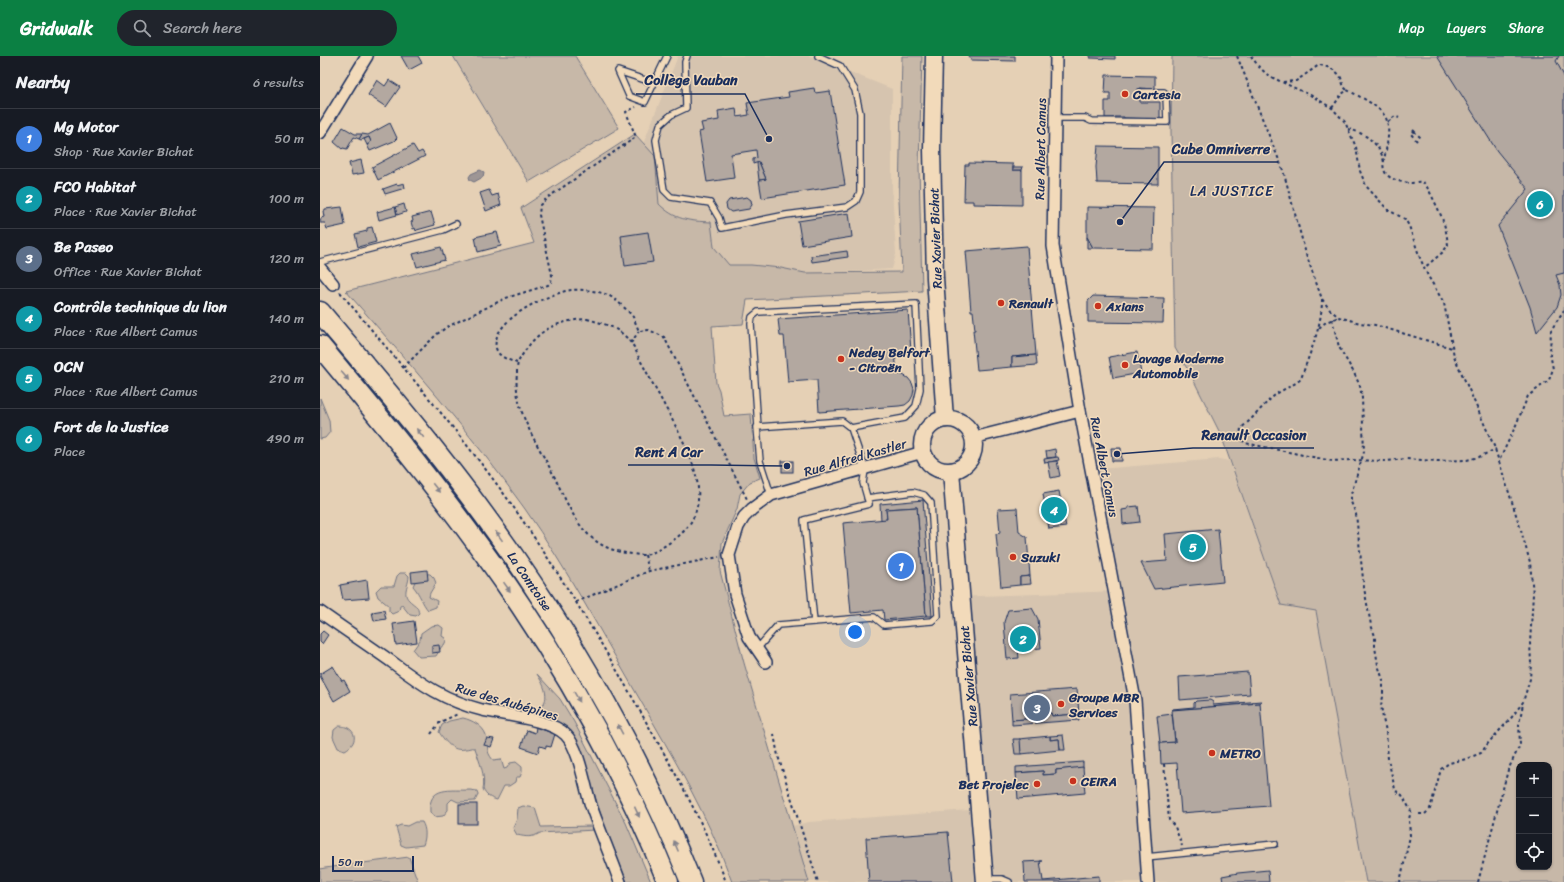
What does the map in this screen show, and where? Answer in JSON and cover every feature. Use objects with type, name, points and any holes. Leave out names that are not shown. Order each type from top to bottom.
[{"type":"highway","name":"La Comtoise","points":[[320,312],[390,396],[468,494],[510,551],[550,612],[620,729],[647,782],[691,882]]},
{"type":"highway","name":"La Comtoise","points":[[320,346],[380,418],[447,503],[525,613],[568,681],[608,753],[637,811],[668,882]]},
{"type":"main road","name":"Rue Xavier Bichat","points":[[934,56],[932,149],[935,278],[945,419]]},
{"type":"main road","points":[[945,419],[960,422],[966,426],[971,431],[973,438],[974,447],[972,456],[960,469],[951,471],[934,467],[927,460],[922,444],[930,427],[945,419]]},
{"type":"main road","name":"Rue Xavier Bichat","points":[[951,471],[985,880]]},
{"type":"street","points":[[320,133],[367,56]]},
{"type":"street","name":"Rue Albert Camus","points":[[1056,56],[1053,246],[1080,411],[1135,700],[1148,882]]},
{"type":"street","points":[[320,268],[333,284]]},
{"type":"street","points":[[973,438],[1080,411]]},
{"type":"street","name":"Rue Alfred Kastler","points":[[766,662],[749,637],[735,594],[729,555],[738,527],[744,517],[752,509],[771,496],[866,470],[924,452]]},
{"type":"street","name":"Rue des Aubépines","points":[[320,612],[414,679],[447,698],[464,705],[540,723],[555,728],[566,735],[575,749],[591,805],[620,882]]},
{"type":"lane","points":[[654,83],[618,71],[629,96],[644,102],[654,83],[667,56]]},
{"type":"lane","points":[[687,56],[684,62],[686,108],[671,115],[660,125],[656,140],[664,190],[672,197],[710,203],[722,228],[786,215],[847,207],[856,201],[860,192],[860,113],[855,90],[840,66],[818,56]]},
{"type":"lane","points":[[1055,118],[1085,118],[1091,121],[1167,122],[1166,95],[1164,92],[1140,92]]},
{"type":"lane","points":[[320,262],[443,230],[456,224]]},
{"type":"lane","points":[[771,496],[760,461],[751,324],[752,317],[758,312],[916,304],[920,389],[916,406],[905,418],[851,428]]},
{"type":"lane","points":[[758,426],[842,422],[851,428],[866,470],[863,483],[869,504],[804,520],[814,622]]},
{"type":"lane","points":[[757,649],[778,625],[874,617],[884,625],[932,621],[938,616],[931,502],[924,495],[913,492],[867,498]]},
{"type":"lane","points":[[1146,857],[1275,844]]},
{"type":"lane","points":[[985,880],[1002,879],[1009,882]]},
{"type":"path","points":[[1237,56],[1283,170],[1306,254],[1322,299],[1330,310],[1339,317],[1360,323],[1375,325],[1452,348]]},
{"type":"path","points":[[1251,56],[1259,67],[1269,76],[1312,96],[1332,108],[1345,122],[1356,147],[1359,166],[1366,186],[1388,210],[1404,219],[1410,226],[1414,244],[1424,268],[1444,303],[1454,356],[1496,449],[1530,562],[1533,594],[1530,644],[1531,671],[1519,724],[1520,744],[1508,770],[1478,882]]},
{"type":"path","points":[[1281,82],[1296,81],[1319,65],[1326,66],[1340,76],[1343,87],[1382,112],[1388,122],[1388,142],[1383,167],[1386,174],[1397,181],[1413,183],[1417,181],[1425,184],[1430,189],[1435,205],[1441,214],[1448,245],[1443,252],[1424,268]]},
{"type":"path","points":[[1332,108],[1341,95],[1347,90]]},
{"type":"path","points":[[403,368],[437,334],[447,327],[491,304],[548,285],[551,282],[552,274],[539,215],[540,205],[547,198],[636,138],[626,112],[644,102]]},
{"type":"path","points":[[1388,122],[1395,116],[1399,118]]},
{"type":"path","points":[[1348,129],[1360,133],[1371,140],[1382,154],[1384,163]]},
{"type":"path","points":[[1417,141],[1411,134],[1413,130],[1421,138]]},
{"type":"path","points":[[333,284],[439,410],[512,505],[576,602],[675,773],[711,845],[726,882]]},
{"type":"path","points":[[518,363],[502,356],[496,349],[497,338],[504,325],[513,316],[537,301],[571,290],[595,292],[608,295],[632,316],[639,331]]},
{"type":"path","points":[[1322,299],[1322,313],[1319,328],[1301,379],[1274,396],[1250,421],[1241,428],[1240,438],[1245,443],[1332,461],[1362,460],[1387,462],[1418,459],[1437,461],[1467,460],[1479,457],[1496,449]]},
{"type":"path","points":[[1499,460],[1528,396],[1549,380],[1553,369],[1550,353],[1551,330],[1564,310]]},
{"type":"path","points":[[1319,328],[1322,324],[1339,317]]},
{"type":"path","points":[[587,319],[614,327],[631,343],[688,452],[698,484],[698,501],[690,523],[676,539],[656,551],[645,555],[626,553],[610,549],[592,538],[579,522],[527,425],[519,406],[516,388],[518,363],[526,349],[541,333],[553,325],[571,320],[587,319]]},
{"type":"path","points":[[1332,319],[1339,347],[1348,361],[1360,386],[1364,452],[1351,494],[1351,502],[1356,514],[1364,588],[1371,625],[1375,636],[1378,665],[1383,680],[1383,697],[1381,705],[1386,731],[1388,759],[1395,789],[1402,795],[1410,811],[1408,819],[1410,836],[1409,844],[1400,882]]},
{"type":"path","points":[[639,331],[649,330],[664,338],[752,509]]},
{"type":"path","points":[[631,343],[639,331]]},
{"type":"path","points":[[645,555],[649,571]]},
{"type":"path","points":[[576,602],[649,571],[729,555]]},
{"type":"path","points":[[1419,814],[1425,814],[1430,809],[1441,770],[1449,763],[1466,759],[1481,753],[1523,702]]},
{"type":"path","points":[[431,734],[440,722],[461,712],[464,705]]},
{"type":"path","points":[[774,734],[778,756],[818,882]]},
{"type":"path","points":[[1164,764],[1169,820],[1175,827],[1184,853]]},
{"type":"shaded area","points":[[453,56],[575,56],[619,128],[529,182]]},
{"type":"shaded area","points":[[678,56],[809,56],[828,63],[840,72],[847,71],[892,89],[892,188],[896,254],[892,269],[801,275],[589,280]]},
{"type":"shaded area","points":[[902,56],[922,56],[919,167],[922,291],[747,300],[743,324],[712,326],[716,383],[719,390],[724,416],[751,414],[754,458],[760,478],[750,482],[740,494],[737,509],[722,543],[720,571],[744,663],[809,882],[732,882],[713,834],[677,765],[584,602],[525,509],[461,425],[346,291],[534,243],[521,208],[635,134],[655,156],[659,204],[671,213],[683,219],[711,222],[714,247],[729,265],[751,265],[781,268],[805,273],[902,272],[899,199]]},
{"type":"shaded area","points":[[1172,56],[1564,56],[1564,882],[1366,882],[1316,611],[1281,605],[1221,435],[1192,377],[1175,348],[1171,130]]},
{"type":"shaded area","points":[[480,170],[484,172],[483,177],[474,182],[470,180],[469,177],[471,174]]},
{"type":"shaded area","points":[[320,398],[329,420],[330,432],[325,438],[320,439]]},
{"type":"shaded area","points":[[1219,459],[1229,461],[1281,604],[1316,611],[1366,882],[809,882],[792,826],[809,822],[969,810],[952,597],[1119,591],[1099,469]]},
{"type":"shaded area","points":[[400,573],[406,573],[409,576],[406,595],[417,607],[419,613],[416,616],[410,615],[402,605],[400,606],[399,611],[392,614],[389,611],[389,606],[378,597],[376,591],[381,586],[394,586],[397,576]]},
{"type":"shaded area","points":[[419,573],[430,574],[436,583],[429,597],[437,601],[436,607],[428,610],[413,586]]},
{"type":"shaded area","points":[[439,625],[443,628],[442,636],[446,641],[444,645],[436,656],[419,657],[413,650],[420,640],[421,633],[431,626]]},
{"type":"shaded area","points":[[537,674],[560,699],[574,722],[626,823],[651,882],[627,882],[604,824],[576,738],[566,727],[556,720],[541,718],[529,713],[542,706],[545,702],[546,697],[544,686]]},
{"type":"shaded area","points":[[463,718],[477,724],[485,732],[488,750],[493,760],[501,759],[504,769],[507,768],[510,763],[516,762],[522,767],[520,777],[516,777],[515,782],[509,786],[504,786],[497,800],[488,796],[483,789],[484,779],[475,748],[460,750],[456,749],[446,742],[439,732],[442,725],[449,721]]},
{"type":"shaded area","points":[[339,726],[349,729],[354,735],[353,743],[345,750],[338,748],[333,737],[334,730]]},
{"type":"shaded area","points":[[448,790],[477,791],[478,795],[475,801],[458,802],[452,799],[448,803],[448,810],[443,816],[434,817],[430,812],[430,803],[437,793]]},
{"type":"shaded area","points":[[523,806],[535,808],[541,827],[593,826],[595,830],[540,833],[529,837],[517,835],[513,828],[517,819],[518,808]]},
{"type":"shaded area","points":[[415,822],[422,822],[424,827],[425,839],[423,845],[406,847],[401,845],[396,827],[401,825],[407,826]]},
{"type":"shaded area","points":[[409,857],[418,882],[320,882],[320,869]]},
{"type":"building","points":[[401,56],[418,56],[422,63],[409,70]]},
{"type":"building","points":[[969,56],[1015,56],[1015,61],[971,60]]},
{"type":"building","points":[[1090,56],[1115,56],[1115,59],[1090,58]]},
{"type":"building","points":[[1437,56],[1559,56],[1556,61],[1564,76],[1564,273],[1556,275],[1560,285],[1561,295],[1557,307],[1537,332],[1530,307],[1498,226],[1528,189],[1497,151]]},
{"type":"building","points":[[1106,75],[1155,76],[1155,89],[1140,88],[1140,102],[1160,102],[1160,119],[1124,117],[1105,118],[1105,101],[1110,101],[1110,93],[1105,93]]},
{"type":"building","points":[[377,80],[385,86],[389,80],[400,87],[386,107],[368,95]]},
{"type":"building","points":[[814,88],[815,93],[830,91],[845,185],[762,198],[759,180],[766,179],[759,162],[753,164],[753,159],[757,158],[756,150],[731,154],[734,178],[707,182],[699,132],[703,131],[701,123],[719,120],[718,111],[736,108],[737,117],[749,115],[747,103],[789,97],[788,92]]},
{"type":"building","points":[[390,123],[397,138],[394,141],[370,151],[367,145],[371,142],[369,137],[361,140],[359,139],[362,134],[368,135]]},
{"type":"building","points":[[343,127],[355,134],[362,134],[359,139],[354,137],[347,149],[342,149],[334,142]]},
{"type":"building","points":[[369,137],[371,142],[367,145],[364,139]]},
{"type":"building","points":[[413,145],[418,153],[422,151],[425,156],[378,180],[372,167]]},
{"type":"building","points":[[1098,146],[1158,147],[1158,184],[1097,183],[1096,167]]},
{"type":"building","points":[[361,160],[364,173],[352,175],[349,163]]},
{"type":"building","points":[[759,162],[766,179],[759,180],[757,163]]},
{"type":"building","points":[[969,163],[1013,164],[1013,170],[1022,170],[1022,205],[973,204],[973,201],[964,201],[965,165],[969,165]]},
{"type":"building","points":[[1013,167],[1023,167],[1022,170],[1013,170]]},
{"type":"building","points":[[404,183],[405,188],[385,194],[383,189]]},
{"type":"building","points":[[489,190],[492,196],[498,194],[501,205],[486,211],[480,193]]},
{"type":"building","points":[[747,197],[751,200],[752,205],[749,209],[731,212],[727,209],[726,204],[729,200]]},
{"type":"building","points":[[404,204],[406,212],[397,215],[395,207]]},
{"type":"building","points":[[342,207],[345,225],[327,229],[325,223],[320,223],[321,218],[324,217],[323,211],[325,209]]},
{"type":"building","points":[[395,207],[397,215],[379,220],[377,212]]},
{"type":"building","points":[[1087,207],[1154,208],[1153,249],[1093,248],[1087,237]]},
{"type":"building","points":[[431,212],[435,225],[416,231],[415,228],[413,229],[411,222],[413,221],[412,217]]},
{"type":"building","points":[[849,213],[852,237],[802,245],[798,221]]},
{"type":"building","points":[[372,227],[376,242],[358,247],[355,234],[367,231],[367,228]]},
{"type":"building","points":[[497,232],[501,246],[478,252],[475,237]]},
{"type":"building","points":[[648,232],[653,262],[625,266],[621,236]]},
{"type":"building","points":[[1087,237],[1093,248],[1087,248]]},
{"type":"building","name":"Renault","points":[[1027,246],[1036,355],[1012,357],[1012,367],[977,370],[973,330],[975,330],[973,311],[971,311],[966,251]]},
{"type":"building","points":[[441,247],[445,260],[417,267],[413,254]]},
{"type":"building","points":[[847,251],[848,257],[812,262],[811,256]]},
{"type":"building","points":[[1093,296],[1164,298],[1163,323],[1088,322],[1088,301]]},
{"type":"building","name":"Nedey Belfort - Citroën","points":[[908,310],[911,351],[895,352],[897,374],[908,378],[914,389],[910,401],[905,405],[819,412],[817,380],[788,382],[784,336],[780,336],[778,319]]},
{"type":"building","name":"Lavage Moderne Automobile","points":[[1137,352],[1141,373],[1113,378],[1109,357]]},
{"type":"building","points":[[1036,355],[1037,365],[1012,367],[1012,357]]},
{"type":"building","points":[[1111,448],[1121,448],[1122,461],[1112,461]]},
{"type":"building","points":[[1055,449],[1056,457],[1047,458],[1046,451]]},
{"type":"building","points":[[1058,457],[1059,460],[1045,463],[1044,459]]},
{"type":"building","points":[[782,461],[793,461],[793,472],[782,472]]},
{"type":"building","points":[[1057,461],[1060,476],[1051,478],[1048,462]]},
{"type":"building","points":[[1059,491],[1066,527],[1049,529],[1043,494]]},
{"type":"building","points":[[923,500],[932,616],[926,616],[917,507],[886,509],[887,519],[881,520],[880,504]]},
{"type":"building","points":[[1138,506],[1140,522],[1123,524],[1122,510],[1128,509],[1128,507]]},
{"type":"building","points":[[917,507],[926,616],[884,620],[883,610],[851,613],[843,523],[887,519],[886,509]]},
{"type":"building","name":"Suzuki","points":[[1017,508],[1019,532],[1027,537],[1030,576],[1020,577],[1020,585],[1001,587],[996,534],[1000,533],[998,509]]},
{"type":"building","points":[[1218,529],[1223,582],[1154,589],[1141,563],[1167,561],[1165,534]]},
{"type":"building","points":[[427,570],[428,580],[412,582],[411,572]]},
{"type":"building","points":[[1030,576],[1031,584],[1020,585],[1020,577]]},
{"type":"building","points":[[367,580],[369,598],[343,600],[340,585]]},
{"type":"building","points":[[1032,608],[1038,619],[1041,648],[1018,650],[1019,658],[1007,659],[1004,622],[1008,610]]},
{"type":"building","points":[[384,610],[386,619],[374,621],[372,612]]},
{"type":"building","points":[[414,621],[417,642],[396,645],[393,624]]},
{"type":"building","points":[[323,631],[328,635],[322,644],[320,642],[320,634]]},
{"type":"building","points":[[439,645],[440,652],[432,653],[432,646]]},
{"type":"building","points":[[333,666],[342,681],[344,680],[350,691],[334,701],[320,676],[320,674]]},
{"type":"building","points":[[1248,672],[1250,694],[1180,700],[1179,677]]},
{"type":"building","points":[[1077,689],[1079,714],[1052,716],[1051,713],[1038,714],[1039,718],[1012,720],[1010,694]]},
{"type":"building","points":[[1210,700],[1213,702],[1213,705],[1261,701],[1260,703],[1172,710],[1194,707],[1194,703],[1196,701]]},
{"type":"building","name":"METRO","points":[[1260,703],[1269,806],[1181,813],[1177,763],[1161,764],[1160,743],[1175,742],[1172,710]]},
{"type":"building","points":[[1051,713],[1052,716],[1078,714],[1079,720],[1012,725],[1012,720],[1039,718],[1038,714]]},
{"type":"building","points":[[1172,714],[1175,742],[1160,743],[1157,716]]},
{"type":"building","points":[[536,727],[555,734],[551,747],[546,746],[546,748],[540,746],[538,753],[521,747],[527,730],[535,733]]},
{"type":"building","points":[[1063,735],[1065,750],[1060,750],[1059,739],[1050,740],[1050,736]]},
{"type":"building","points":[[1050,736],[1050,740],[1059,739],[1060,750],[1021,754],[1019,739]]},
{"type":"building","points":[[487,738],[494,739],[491,747],[484,745]]},
{"type":"building","points":[[1013,739],[1020,739],[1021,754],[1015,754]]},
{"type":"building","points":[[1083,762],[1083,768],[1056,770],[1056,774],[1043,775],[1043,771],[1016,773],[1016,767]]},
{"type":"building","points":[[1083,767],[1085,793],[1018,799],[1016,773],[1043,771],[1043,775],[1056,774],[1056,770]]},
{"type":"building","points":[[459,804],[477,804],[477,824],[459,824]]},
{"type":"building","points":[[948,832],[953,882],[869,882],[866,838]]},
{"type":"building","points":[[1040,861],[1043,881],[1099,876],[1099,882],[1025,882],[1024,863],[1022,862]]},
{"type":"building","points":[[1268,870],[1269,882],[1223,882],[1222,876]]},
{"type":"place","name":"Cartesia","points":[[1125,94]]},
{"type":"place","name":"Collège Vauban","points":[[769,139]]},
{"type":"place","name":"Fort de la Justice","points":[[1540,204]]},
{"type":"place","name":"Cube Omniverre","points":[[1120,222]]},
{"type":"place","name":"Renault","points":[[1001,303]]},
{"type":"place","name":"Axians","points":[[1098,306]]},
{"type":"place","name":"Nedey Belfort - Citroën","points":[[841,359]]},
{"type":"place","name":"Lavage Moderne Automobile","points":[[1125,365]]},
{"type":"place","name":"Renault Occasion","points":[[1117,454]]},
{"type":"place","name":"Rent A Car","points":[[787,466]]},
{"type":"place","name":"Contrôle technique du lion","points":[[1054,510]]},
{"type":"place","name":"OCN","points":[[1193,547]]},
{"type":"place","name":"Suzuki","points":[[1013,557]]},
{"type":"place","name":"Mg Motor","points":[[901,566]]},
{"type":"place","name":"FCO Habitat","points":[[1023,639]]},
{"type":"place","name":"Groupe MBR Services","points":[[1061,704]]},
{"type":"place","name":"Be Paseo","points":[[1037,708]]},
{"type":"place","name":"METRO","points":[[1212,753]]},
{"type":"place","name":"CEIRA","points":[[1073,781]]},
{"type":"place","name":"Bet Projelec","points":[[1037,784]]},
{"type":"district","name":"LA JUSTICE","points":[[1232,191]]}]
